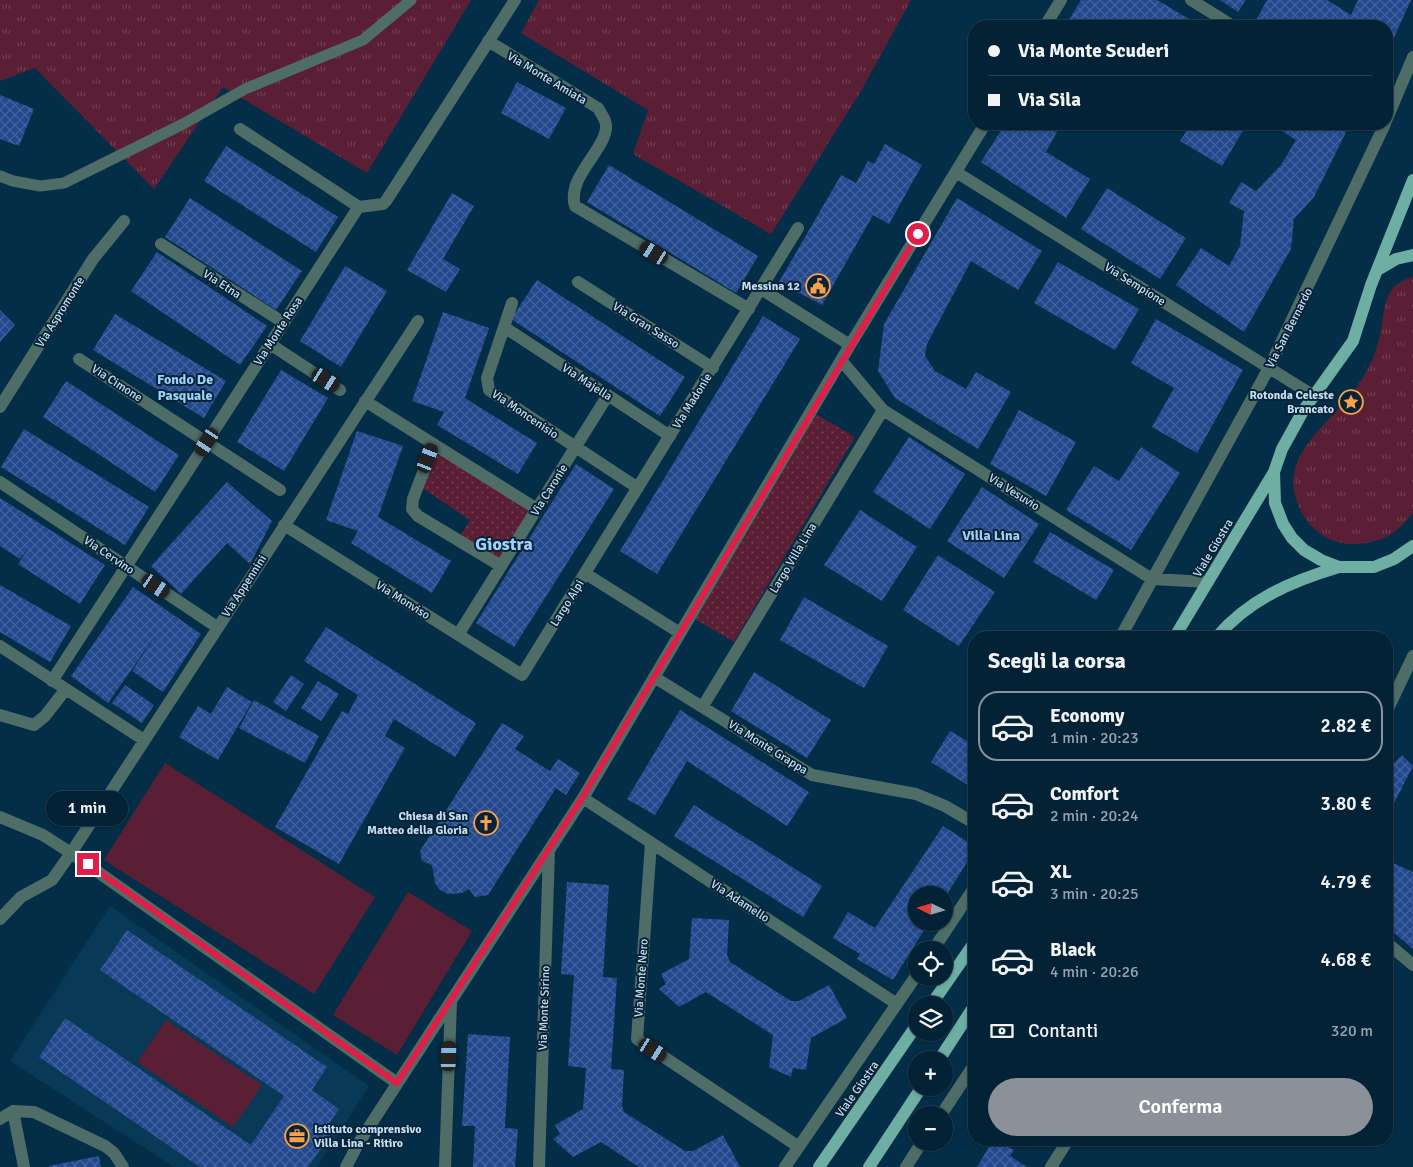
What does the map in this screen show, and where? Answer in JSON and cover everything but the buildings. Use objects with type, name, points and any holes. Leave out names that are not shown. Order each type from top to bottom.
[{"type":"main road","points":[[1379,268],[1390,232],[1413,180]]},
{"type":"main road","points":[[1379,268],[1396,259],[1413,255]]},
{"type":"main road","name":"Viale Giostra","points":[[1178,631],[1274,472],[1292,430],[1353,341],[1371,285],[1379,268]]},
{"type":"main road","points":[[1274,472],[1275,502],[1283,524],[1292,538],[1304,550],[1339,567]]},
{"type":"main road","points":[[1223,631],[1242,612],[1280,588],[1339,567],[1374,567],[1394,559],[1413,546]]},
{"type":"main road","points":[[937,996],[968,951]]},
{"type":"main road","points":[[945,1051],[968,1015]]},
{"type":"main road","name":"Viale Giostra","points":[[819,1167],[908,1038]]},
{"type":"main road","points":[[869,1167],[916,1096]]},
{"type":"street","points":[[240,129],[359,206],[383,204],[515,0]]},
{"type":"street","points":[[1049,20],[1061,0]]},
{"type":"street","points":[[1191,0],[1223,20]]},
{"type":"street","name":"Via Monte Amiata","points":[[488,41],[598,108],[604,117],[606,132],[573,191],[575,206],[749,309]]},
{"type":"street","name":"Via San Bernardo","points":[[1393,106],[1413,58]]},
{"type":"street","points":[[346,1167],[358,1144],[397,1083],[582,798],[841,360],[981,130]]},
{"type":"street","name":"Via San Bernardo","points":[[1124,631],[1269,368],[1383,130]]},
{"type":"street","name":"Via Sempione","points":[[956,172],[1314,396]]},
{"type":"street","name":"Via Monte Rosa","points":[[52,680],[359,206]]},
{"type":"street","name":"Via Aspromonte","points":[[0,407],[93,259],[124,221]]},
{"type":"street","name":"Via Madonie","points":[[586,574],[798,228]]},
{"type":"street","name":"Via Etna","points":[[161,244],[284,323]]},
{"type":"street","name":"Via Gran Sasso","points":[[578,282],[713,368]]},
{"type":"street","points":[[761,289],[850,345]]},
{"type":"street","name":"Via Moncenisio","points":[[512,304],[487,378],[488,390],[638,488]]},
{"type":"street","name":"Via Appennini","points":[[0,919],[21,897],[52,880],[71,853],[418,321]]},
{"type":"street","name":"Via Majella","points":[[504,327],[670,436]]},
{"type":"street","points":[[270,344],[340,390]]},
{"type":"street","name":"Via Cimone","points":[[79,359],[280,490]]},
{"type":"street","name":"Via Vesuvio","points":[[841,360],[883,410],[1152,579],[1208,582]]},
{"type":"street","name":"Via Caronie","points":[[458,635],[608,395]]},
{"type":"street","points":[[365,401],[537,509]]},
{"type":"street","name":"Largo Villa Lina","points":[[703,706],[883,410]]},
{"type":"street","points":[[434,444],[413,499],[412,509],[418,516],[501,566]]},
{"type":"street","name":"Via Cervino","points":[[0,482],[217,627]]},
{"type":"street","name":"Via Monviso","points":[[284,525],[522,676]]},
{"type":"street","name":"Largo Alpi","points":[[522,676],[586,574],[680,633]]},
{"type":"street","points":[[0,646],[144,740]]},
{"type":"street","points":[[1393,698],[1413,656]]},
{"type":"street","name":"Via Monte Grappa","points":[[654,677],[812,775],[916,794],[945,806],[968,820]]},
{"type":"street","points":[[0,715],[34,725],[45,716],[66,689]]},
{"type":"street","name":"Via Adamello","points":[[582,798],[898,1004]]},
{"type":"street","points":[[0,817],[43,835],[71,853],[397,1083]]},
{"type":"street","name":"Via Monte Nero","points":[[651,843],[636,1039],[799,1147]]},
{"type":"street","name":"Via Monte Sirino","points":[[539,1167],[549,849]]},
{"type":"street","points":[[939,941],[968,897]]},
{"type":"street","points":[[1393,948],[1413,964]]},
{"type":"street","points":[[785,1167],[910,986]]},
{"type":"street","points":[[445,1167],[451,1001]]},
{"type":"street","points":[[949,1106],[968,1086]]},
{"type":"street","points":[[13,1110],[24,1167]]},
{"type":"street","points":[[0,1119],[13,1110],[34,1112],[105,1146],[114,1153],[123,1167]]},
{"type":"street","points":[[1050,1167],[1059,1146]]},
{"type":"street","points":[[906,1167],[916,1151]]},
{"type":"lane","points":[[0,176],[13,181],[40,186],[64,184],[183,124],[245,89],[363,40],[411,0]]},
{"type":"shaded area","points":[[110,906],[369,1086],[317,1167],[174,1167],[10,1061]]},
{"type":"green space","points":[[0,0],[471,0],[367,173],[223,87],[154,189],[35,68],[0,81]]},
{"type":"green space","points":[[539,0],[911,0],[861,91],[771,234],[633,154],[648,110],[521,33]]},
{"type":"green space","points":[[1413,277],[1413,512],[1394,532],[1379,540],[1362,544],[1346,544],[1326,537],[1309,524],[1295,495],[1294,475],[1300,457],[1310,440],[1353,392],[1368,369],[1381,330],[1385,304],[1391,291],[1399,283]]},
{"type":"green space","points":[[816,414],[855,437],[734,642],[695,619]]},
{"type":"green space","points":[[434,444],[537,509],[501,566],[458,540],[470,520],[418,485]]},
{"type":"green space","points":[[165,763],[375,897],[314,994],[104,860]]},
{"type":"green space","points":[[408,892],[472,931],[397,1055],[333,1015]]},
{"type":"green space","points":[[166,1020],[262,1085],[233,1127],[137,1062]]},
{"type":"place","name":"Messina 12","points":[[818,286]]},
{"type":"place","name":"Rotonda Celeste Brancato","points":[[1351,402]]},
{"type":"place","name":"Chiesa di San Matteo della Gloria","points":[[486,823]]},
{"type":"place","name":"Istituto comprensivo Villa Lina - Ritiro","points":[[297,1136]]},
{"type":"district","name":"Fondo De Pasquale","points":[[185,388]]},
{"type":"district","name":"Villa Lina","points":[[991,535]]},
{"type":"district","name":"Giostra","points":[[504,544]]},
{"type":"route","points":[[88,864],[397,1083],[582,798],[850,345],[918,234]]}]
